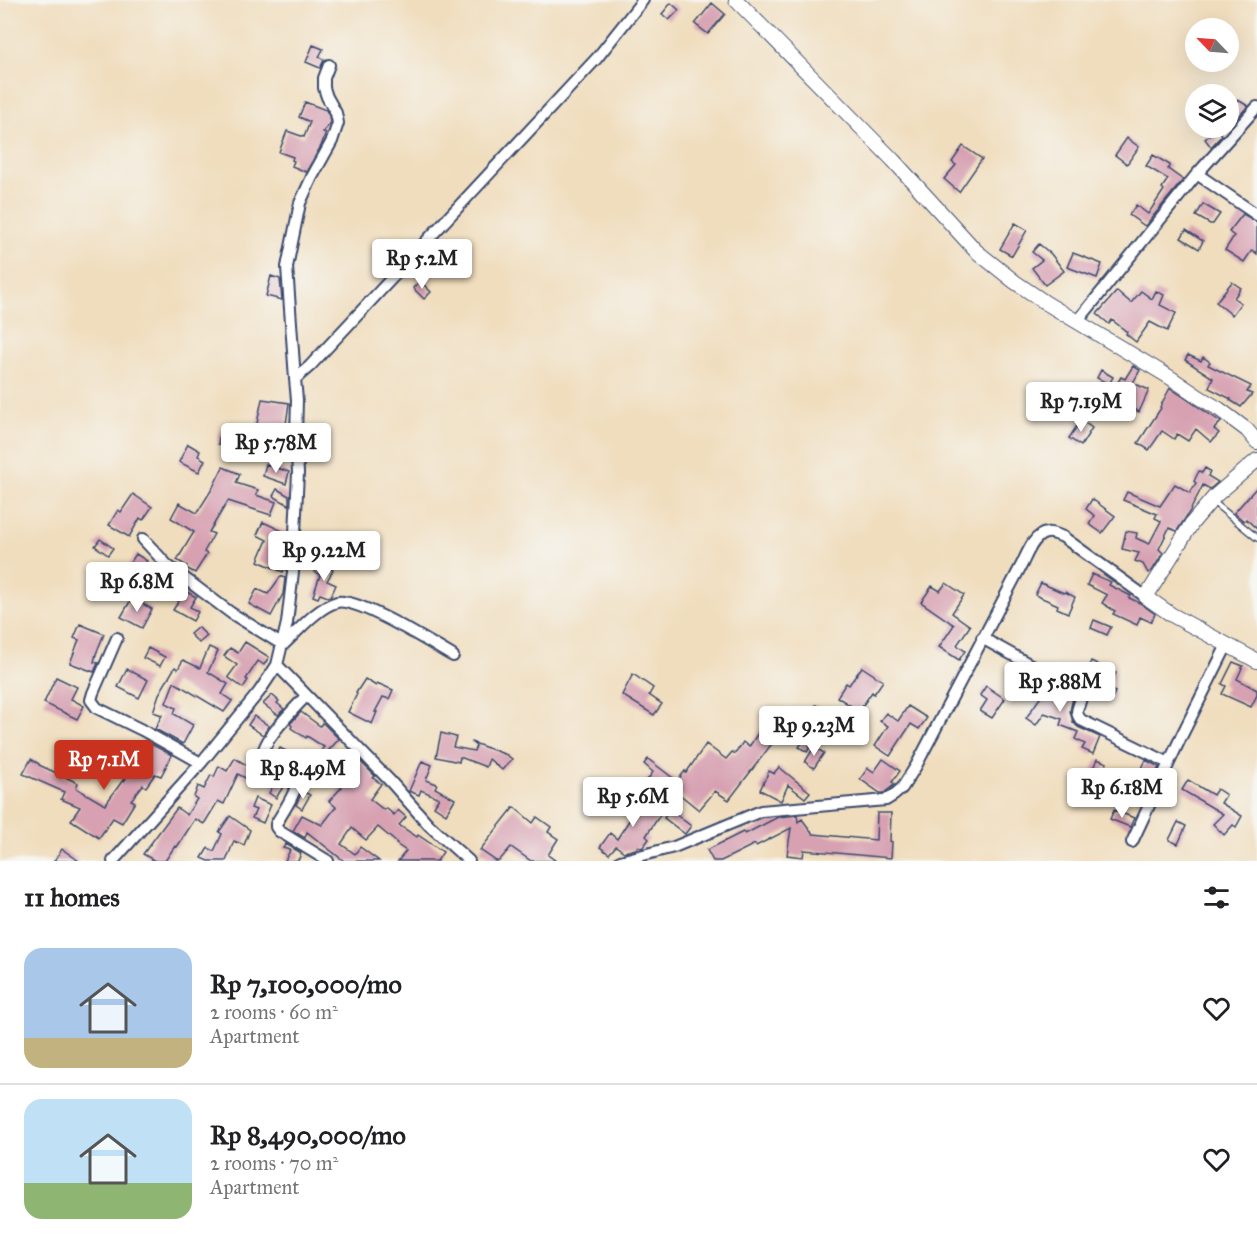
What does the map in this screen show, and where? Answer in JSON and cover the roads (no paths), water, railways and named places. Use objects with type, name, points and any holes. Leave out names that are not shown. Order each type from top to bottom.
[{"type":"street","points":[[295,379],[597,58],[643,0]]},
{"type":"street","points":[[736,0],[893,160],[976,251],[1046,303],[1219,409],[1247,430],[1257,442]]},
{"type":"street","points":[[113,861],[201,763],[259,692],[277,665],[283,645],[293,572],[298,484],[297,400],[287,267],[300,203],[332,141],[338,123],[336,113],[324,88],[328,65]]},
{"type":"street","points":[[1077,322],[1197,174],[1257,107]]},
{"type":"street","points":[[1197,174],[1257,214]]},
{"type":"street","points":[[1146,597],[1187,530],[1211,500],[1257,460]]},
{"type":"street","points":[[621,861],[674,847],[761,811],[886,800],[894,795],[902,788],[916,766],[1036,540],[1047,532],[1062,537],[1172,615],[1257,661]]},
{"type":"street","points":[[143,539],[166,565],[231,613],[283,645]]},
{"type":"street","points":[[283,645],[324,608],[338,602],[348,602],[374,611],[453,656]]},
{"type":"street","points":[[117,638],[93,693],[91,700],[93,704],[201,763]]},
{"type":"street","points":[[982,638],[1078,691],[1082,698],[1076,711],[1081,720],[1169,763]]},
{"type":"street","points":[[1132,842],[1227,645]]},
{"type":"street","points":[[277,665],[391,782],[429,825],[469,861]]},
{"type":"street","points":[[306,696],[267,741],[263,754],[287,770],[296,780],[293,792],[276,824],[277,829],[328,861]]},
{"type":"lane","points":[[1211,500],[1257,538]]}]
